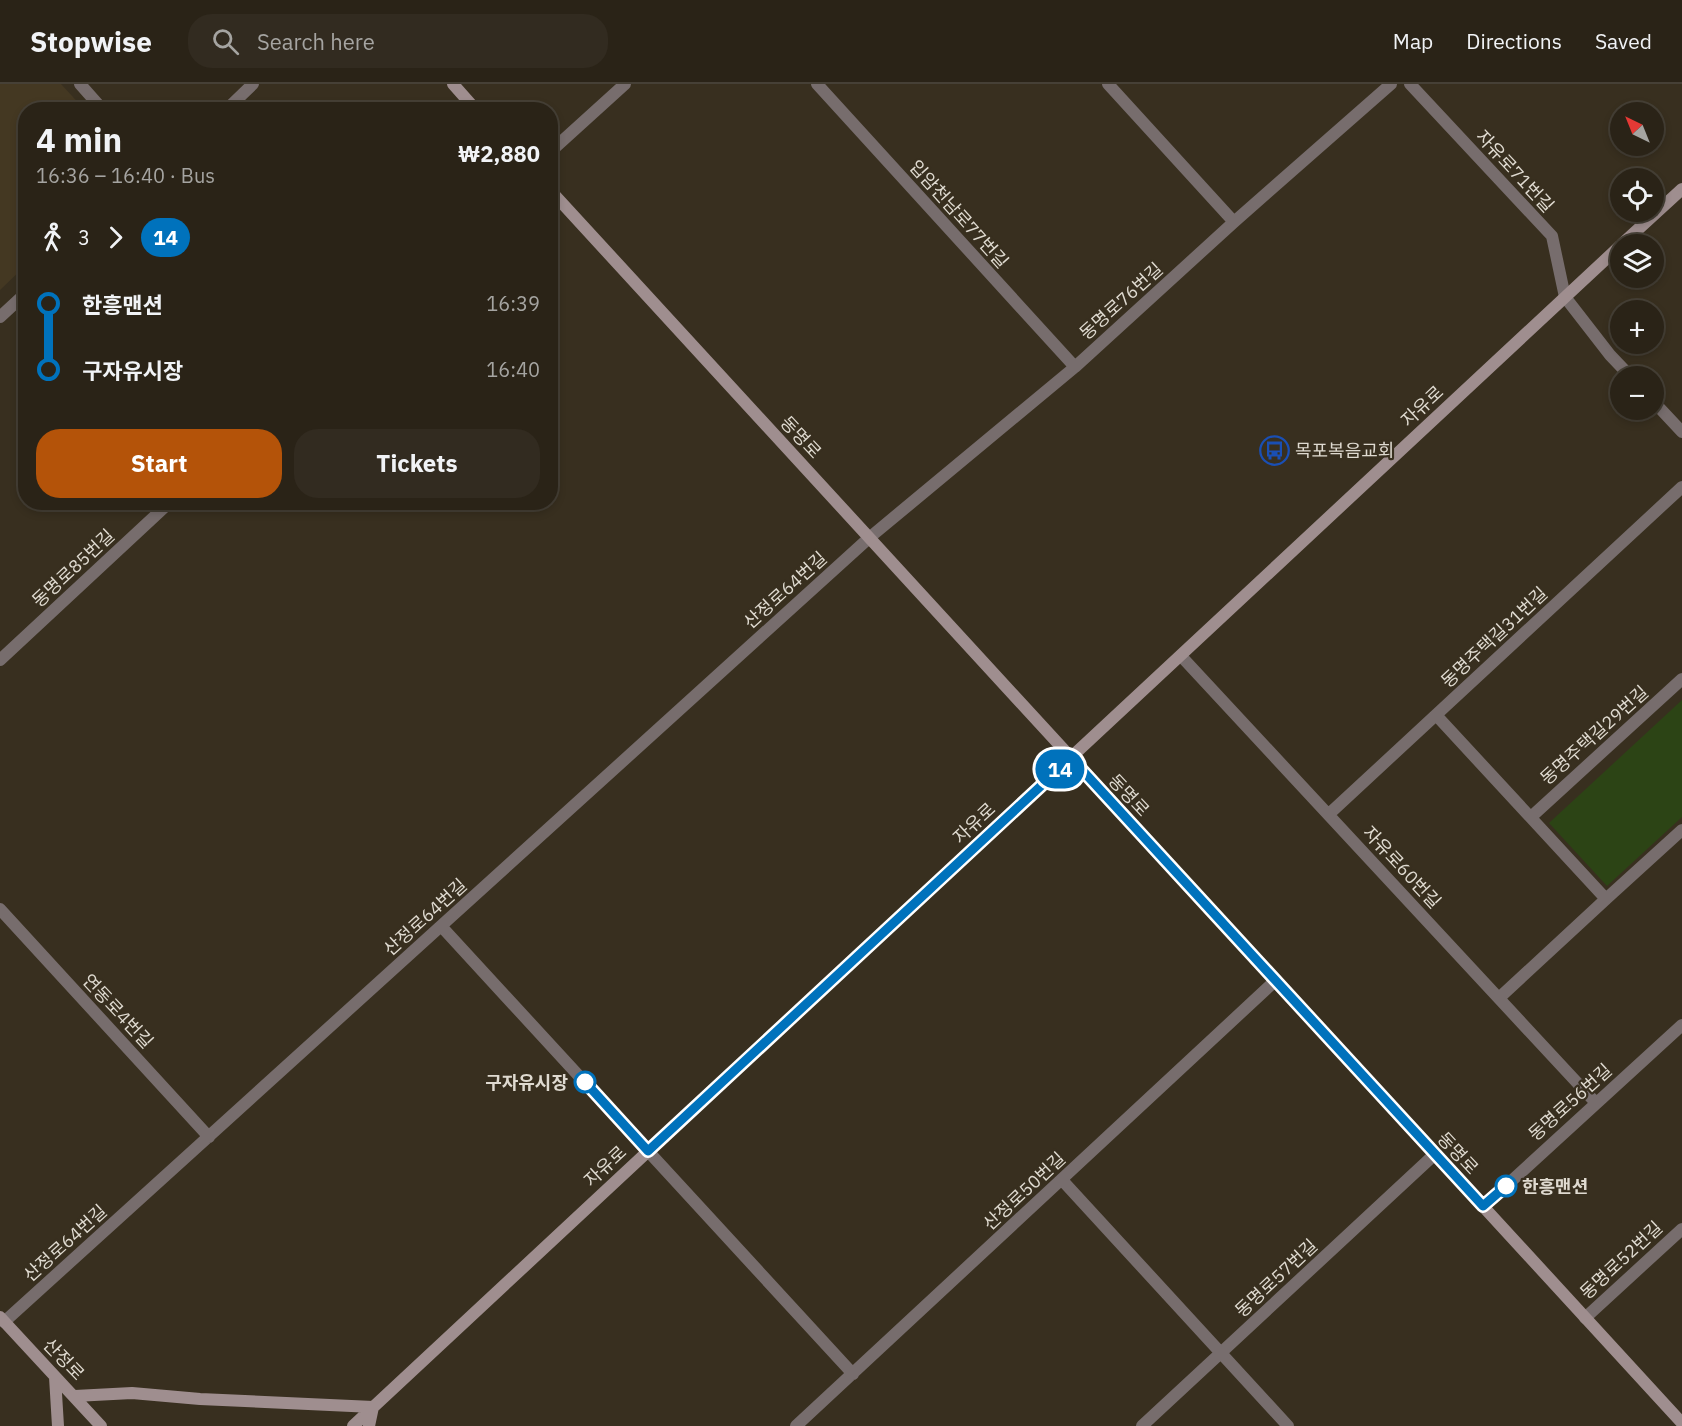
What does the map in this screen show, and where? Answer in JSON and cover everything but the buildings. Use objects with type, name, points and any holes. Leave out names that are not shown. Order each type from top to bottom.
[{"type":"street","points":[[80,84],[96,102]]},
{"type":"street","points":[[234,102],[253,84]]},
{"type":"street","points":[[453,84],[469,102]]},
{"type":"street","points":[[558,145],[625,84]]},
{"type":"street","name":"입암천남로77번길","points":[[817,84],[1075,367]]},
{"type":"street","points":[[1108,84],[1234,222]]},
{"type":"street","name":"동명로76번길","points":[[869,538],[1075,367],[1234,222],[1391,84]]},
{"type":"street","name":"자유로71번길","points":[[1410,84],[1552,236],[1565,297]]},
{"type":"street","name":"자유로","points":[[1634,234],[1679,197]]},
{"type":"street","name":"동명로","points":[[558,199],[1682,1423]]},
{"type":"street","name":"자유로","points":[[352,1426],[1610,255]]},
{"type":"street","points":[[1565,297],[1621,366]]},
{"type":"street","points":[[0,317],[18,300]]},
{"type":"street","points":[[1664,413],[1682,432]]},
{"type":"street","name":"동명주택길31번길","points":[[1329,814],[1682,487]]},
{"type":"street","name":"동명로85번길","points":[[0,660],[161,510]]},
{"type":"street","name":"산정로64번길","points":[[2,1320],[209,1137],[869,538]]},
{"type":"street","name":"자유로60번길","points":[[1181,656],[1596,1103]]},
{"type":"street","name":"동명주택길29번길","points":[[1531,817],[1682,679]]},
{"type":"street","points":[[1436,715],[1606,898]]},
{"type":"street","points":[[1499,998],[1682,830]]},
{"type":"street","name":"연동로4번길","points":[[0,909],[209,1137]]},
{"type":"street","points":[[441,926],[853,1374]]},
{"type":"street","name":"산정로50번길","points":[[796,1426],[1275,981]]},
{"type":"street","name":"동명로56번길","points":[[1483,1206],[1682,1025]]},
{"type":"street","name":"동명로57번길","points":[[1142,1426],[1435,1154]]},
{"type":"street","points":[[1062,1180],[1288,1426]]},
{"type":"street","name":"동명로52번길","points":[[1585,1318],[1682,1229]]},
{"type":"street","name":"산정로","points":[[2,1320],[101,1426]]},
{"type":"street","points":[[55,1377],[58,1426]]},
{"type":"street","points":[[75,1396],[132,1393],[200,1399],[373,1407],[369,1426]]},
{"type":"shaded area","points":[[0,84],[61,84],[78,102],[18,102],[18,273],[0,290]]},
{"type":"green space","points":[[1682,700],[1682,817],[1607,886],[1549,823]]},
{"type":"bus line","name":"14","points":[[585,1082],[648,1151],[1071,758],[1483,1206],[1506,1186]]},
{"type":"place","name":"목포복음교회","points":[[1274,450]]},
{"type":"place","name":"구자유시장","points":[[585,1082]]},
{"type":"place","name":"한흥맨션","points":[[1506,1186]]}]
